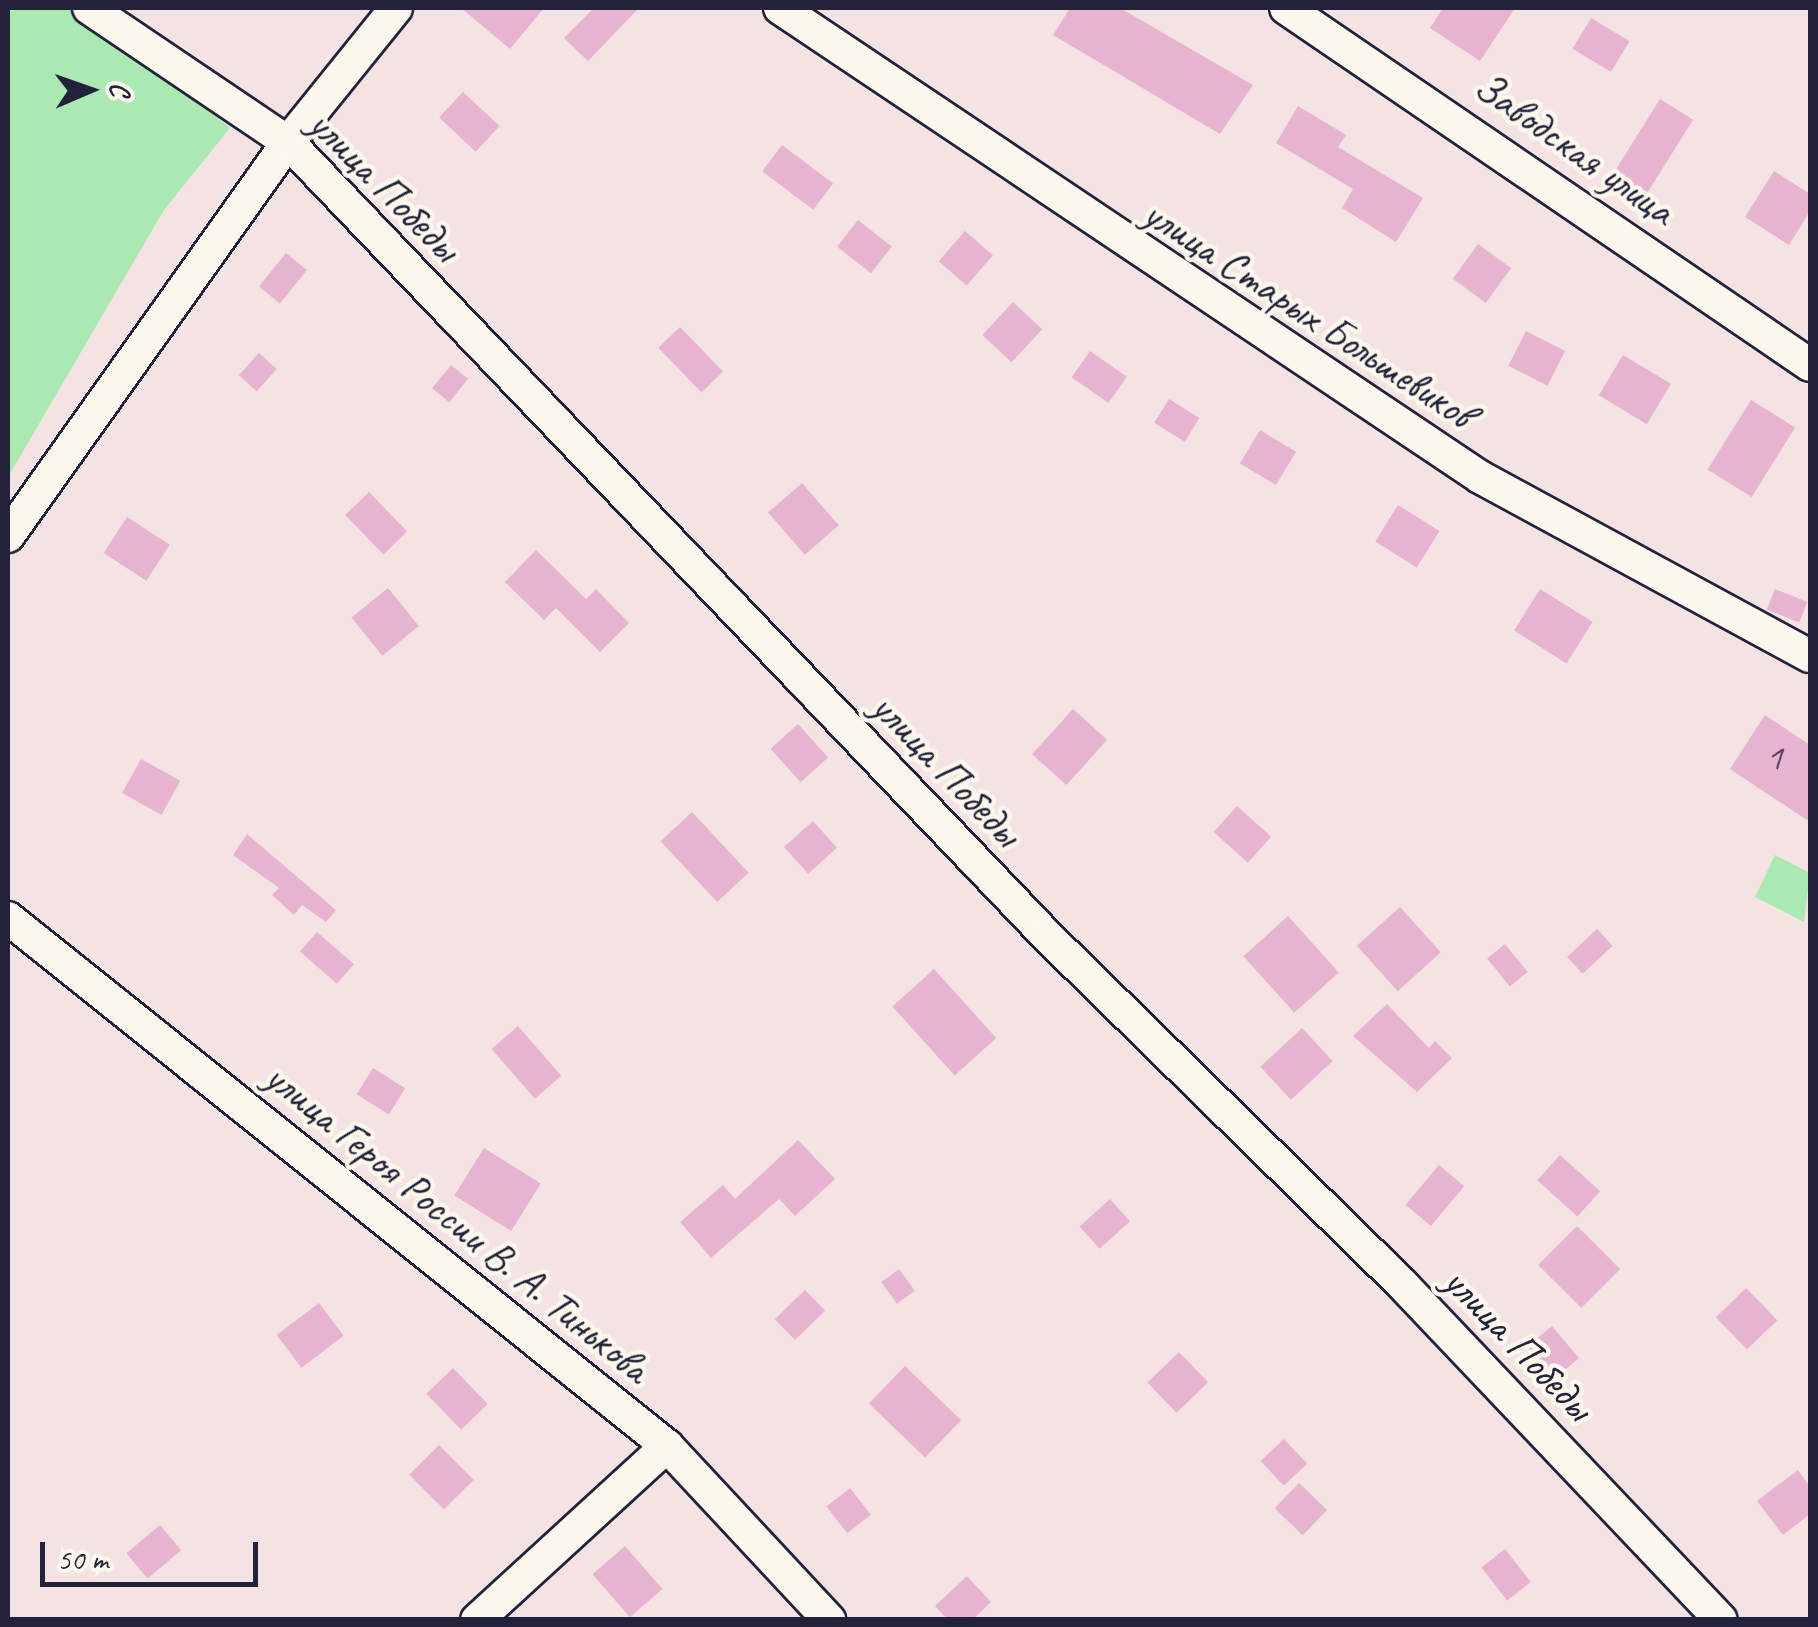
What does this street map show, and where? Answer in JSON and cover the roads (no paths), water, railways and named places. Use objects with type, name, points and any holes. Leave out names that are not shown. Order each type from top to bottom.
[{"type":"street","name":"улица Победы","points":[[89,8],[288,142],[1046,935],[1404,1286],[1721,1620]]},
{"type":"street","points":[[8,536],[288,142],[396,8]]},
{"type":"street","name":"улица Старых Большевиков","points":[[780,8],[1480,477],[1810,656]]},
{"type":"street","name":"Заводская улица","points":[[1286,8],[1810,365]]},
{"type":"street","name":"улица Героя России В. А. Тинькова","points":[[8,918],[667,1446],[829,1620]]},
{"type":"street","points":[[477,1620],[667,1446]]}]
